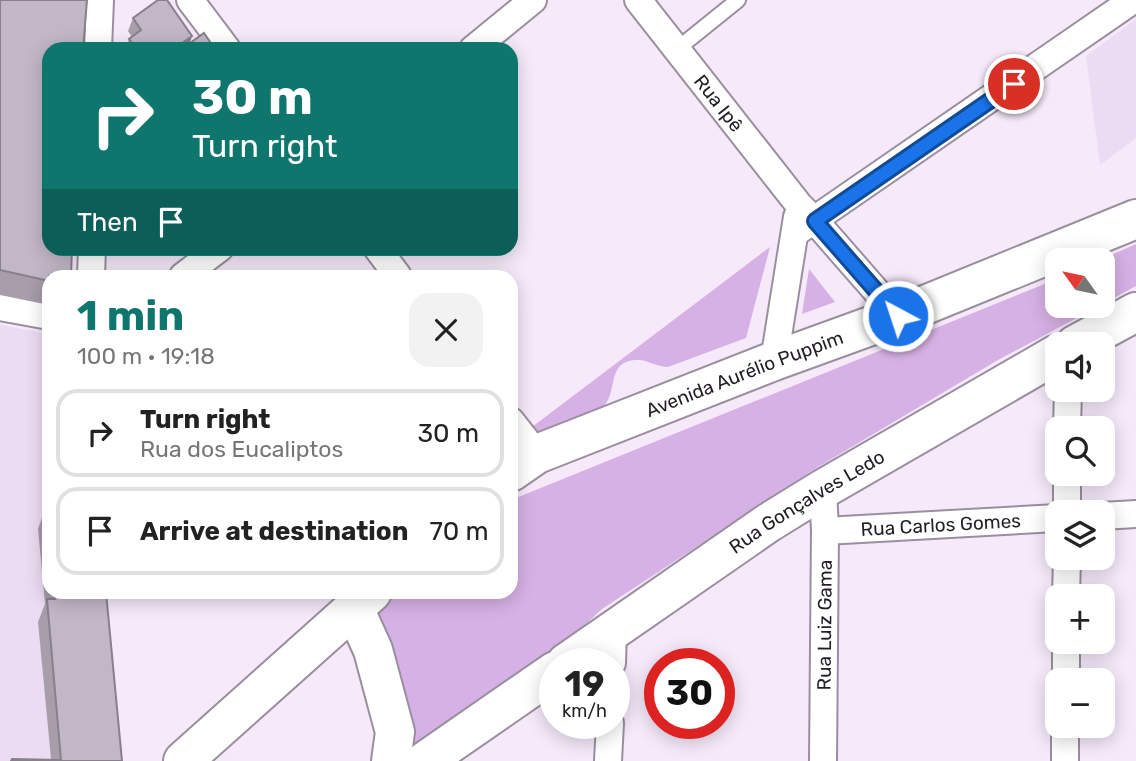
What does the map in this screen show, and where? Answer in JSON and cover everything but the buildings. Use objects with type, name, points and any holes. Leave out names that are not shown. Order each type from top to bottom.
[{"type":"main road","name":"Avenida Aurélio Puppim","points":[[524,463],[774,361],[898,316],[1136,219]]},
{"type":"main road","points":[[1098,332],[1136,312]]},
{"type":"main road","name":"Rua Gonçalves Ledo","points":[[612,647],[768,523],[1045,362]]},
{"type":"main road","points":[[183,761],[354,599]]},
{"type":"main road","points":[[357,599],[395,732],[391,761]]},
{"type":"main road","points":[[425,761],[539,682]]},
{"type":"street","points":[[99,42],[100,0]]},
{"type":"street","points":[[190,0],[221,42]]},
{"type":"street","points":[[482,42],[533,0]]},
{"type":"street","name":"Rua Ipê","points":[[638,0],[803,220],[898,316]]},
{"type":"street","points":[[774,361],[803,220],[1133,0]]},
{"type":"street","points":[[191,270],[209,256]]},
{"type":"street","points":[[0,307],[42,316]]},
{"type":"street","points":[[518,444],[524,463]]},
{"type":"street","name":"Rua Luiz Gama","points":[[823,489],[823,761]]},
{"type":"street","points":[[1115,515],[1136,514]]},
{"type":"street","name":"Rua Carlos Gomes","points":[[825,531],[1045,519]]},
{"type":"street","points":[[1065,738],[1065,761]]},
{"type":"street","points":[[608,761],[609,739]]},
{"type":"lane","points":[[676,50],[738,0]]},
{"type":"shaded area","points":[[1136,19],[1136,138],[1100,165],[1086,56]]},
{"type":"shaded area","points":[[1136,244],[1136,286],[1115,297],[1115,253]]},
{"type":"shaded area","points":[[770,247],[746,338],[668,367],[640,360],[629,361],[617,370],[604,406],[538,438],[532,427]]},
{"type":"shaded area","points":[[809,269],[835,302],[802,314]]},
{"type":"shaded area","points":[[1045,284],[1045,318],[1077,318],[1050,332],[1045,332],[1045,335],[818,467],[602,609],[560,648],[539,648],[539,664],[412,749],[360,619],[383,599],[518,599],[518,497]]},
{"type":"shaded area","points":[[0,325],[42,333],[42,599],[52,599],[111,761],[0,761]]},
{"type":"route","points":[[898,316],[815,221],[1014,84]]}]
